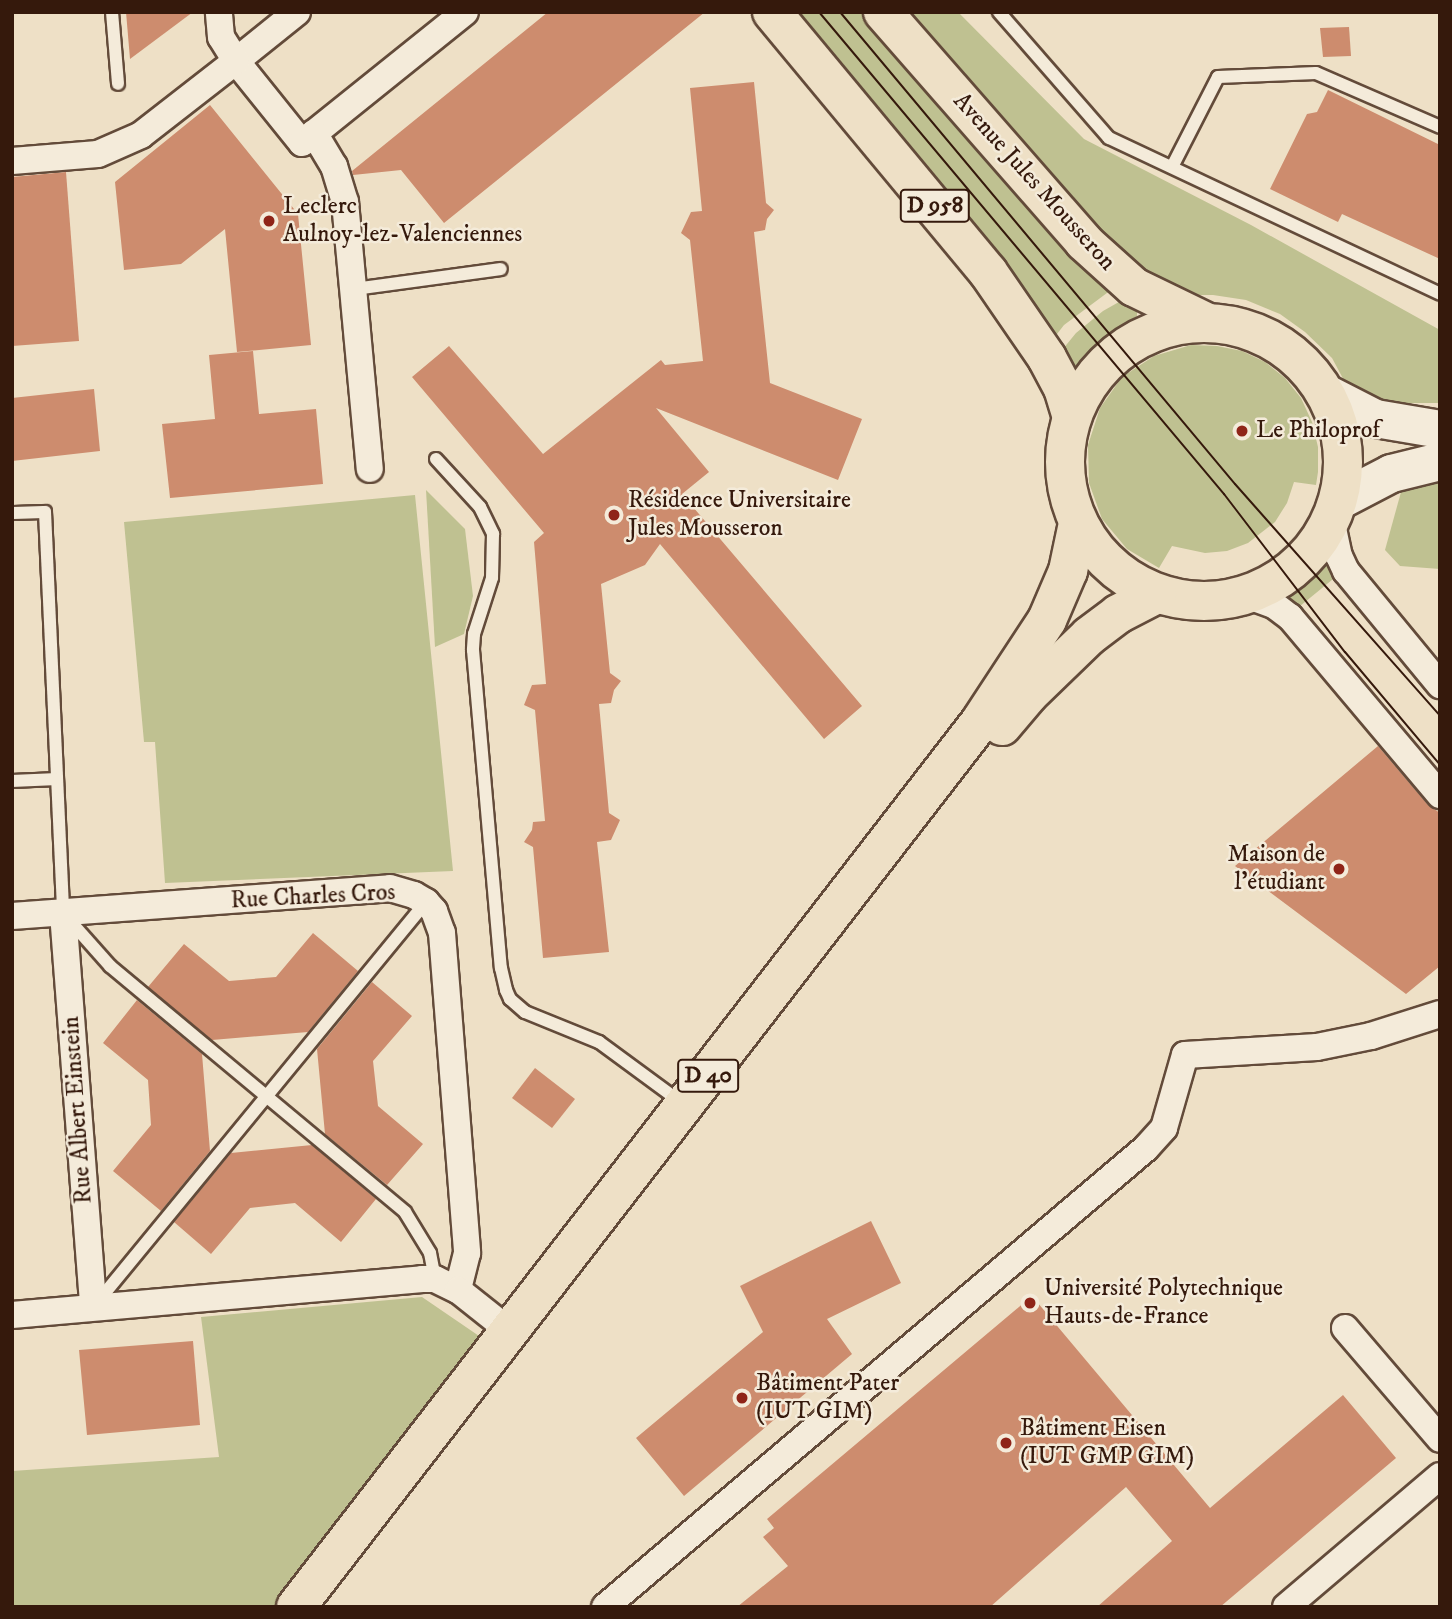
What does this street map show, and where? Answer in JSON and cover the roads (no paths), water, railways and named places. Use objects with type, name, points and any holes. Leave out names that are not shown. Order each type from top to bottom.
[{"type":"main road","name":"D 958","points":[[772,12],[988,272],[1047,358],[1063,388],[1072,417]]},
{"type":"main road","name":"Avenue Jules Mousseron","points":[[884,12],[1049,204],[1102,259],[1144,293],[1208,323]]},
{"type":"main road","points":[[1208,323],[1250,330],[1275,342],[1298,359],[1324,392],[1336,418],[1342,445],[1343,474],[1334,510],[1311,551],[1294,568],[1273,583],[1246,595],[1201,601],[1157,594],[1110,566],[1078,523],[1064,470],[1065,443],[1083,391],[1116,354],[1135,341],[1163,329],[1208,323]]},
{"type":"main road","points":[[1324,392],[1375,418],[1440,429]]},
{"type":"main road","points":[[1334,510],[1391,473],[1440,461]]},
{"type":"main road","name":"D 40","points":[[296,1607],[511,1332],[988,710],[1047,620],[1068,571],[1078,523]]},
{"type":"main road","name":"D 40","points":[[329,1607],[381,1535],[1007,719],[1089,636],[1118,614],[1157,594]]},
{"type":"street","points":[[219,12],[221,37],[236,61],[302,143],[465,12]]},
{"type":"street","points":[[12,161],[82,157],[127,143],[297,12]]},
{"type":"street","points":[[314,133],[341,183],[355,289],[370,469]]},
{"type":"street","points":[[1334,510],[1339,556],[1346,571],[1440,685]]},
{"type":"street","points":[[1246,595],[1274,605],[1290,617],[1440,795]]},
{"type":"street","name":"Rue Charles Cros","points":[[12,916],[390,888],[414,895],[426,902],[434,911],[442,933],[467,1253],[447,1285]]},
{"type":"street","name":"Rue Albert Einstein","points":[[63,912],[93,1307]]},
{"type":"street","points":[[605,1607],[1146,1148],[1164,1128],[1185,1055],[1317,1047],[1371,1036],[1440,1014]]},
{"type":"street","points":[[12,1315],[93,1307],[447,1285],[511,1332]]},
{"type":"street","points":[[1345,1328],[1440,1439]]},
{"type":"street","points":[[1286,1607],[1440,1476]]},
{"type":"lane","points":[[112,12],[118,84]]},
{"type":"lane","points":[[999,12],[1110,138],[1440,294]]},
{"type":"lane","points":[[1172,167],[1218,76],[1316,73],[1440,127]]},
{"type":"lane","points":[[355,289],[501,269]]},
{"type":"lane","points":[[436,459],[480,507],[493,534],[492,578],[474,634],[473,650],[501,968],[506,990],[510,999],[525,1012],[599,1042],[685,1105]]},
{"type":"lane","points":[[12,513],[45,512],[63,912],[110,966],[405,1212],[447,1285]]},
{"type":"lane","points":[[12,781],[57,779]]},
{"type":"lane","points":[[93,1307],[426,902]]},
{"type":"tram line","points":[[819,12],[1224,494],[1345,652],[1440,765]]},
{"type":"tram line","points":[[840,12],[1235,484],[1440,716]]},
{"type":"place","name":"Leclerc Aulnoy-lez-Valenciennes","points":[[269,221]]},
{"type":"place","name":"Le Philoprof","points":[[1242,431]]},
{"type":"place","name":"Résidence Universitaire Jules Mousseron","points":[[614,515]]},
{"type":"place","name":"Maison de l'étudiant","points":[[1339,869]]},
{"type":"place","name":"Université Polytechnique Hauts-de-France","points":[[1030,1303]]},
{"type":"place","name":"Bâtiment Pater (IUT GIM)","points":[[742,1398]]},
{"type":"place","name":"Bâtiment Eisen (IUT GMP GIM)","points":[[1006,1443]]}]
